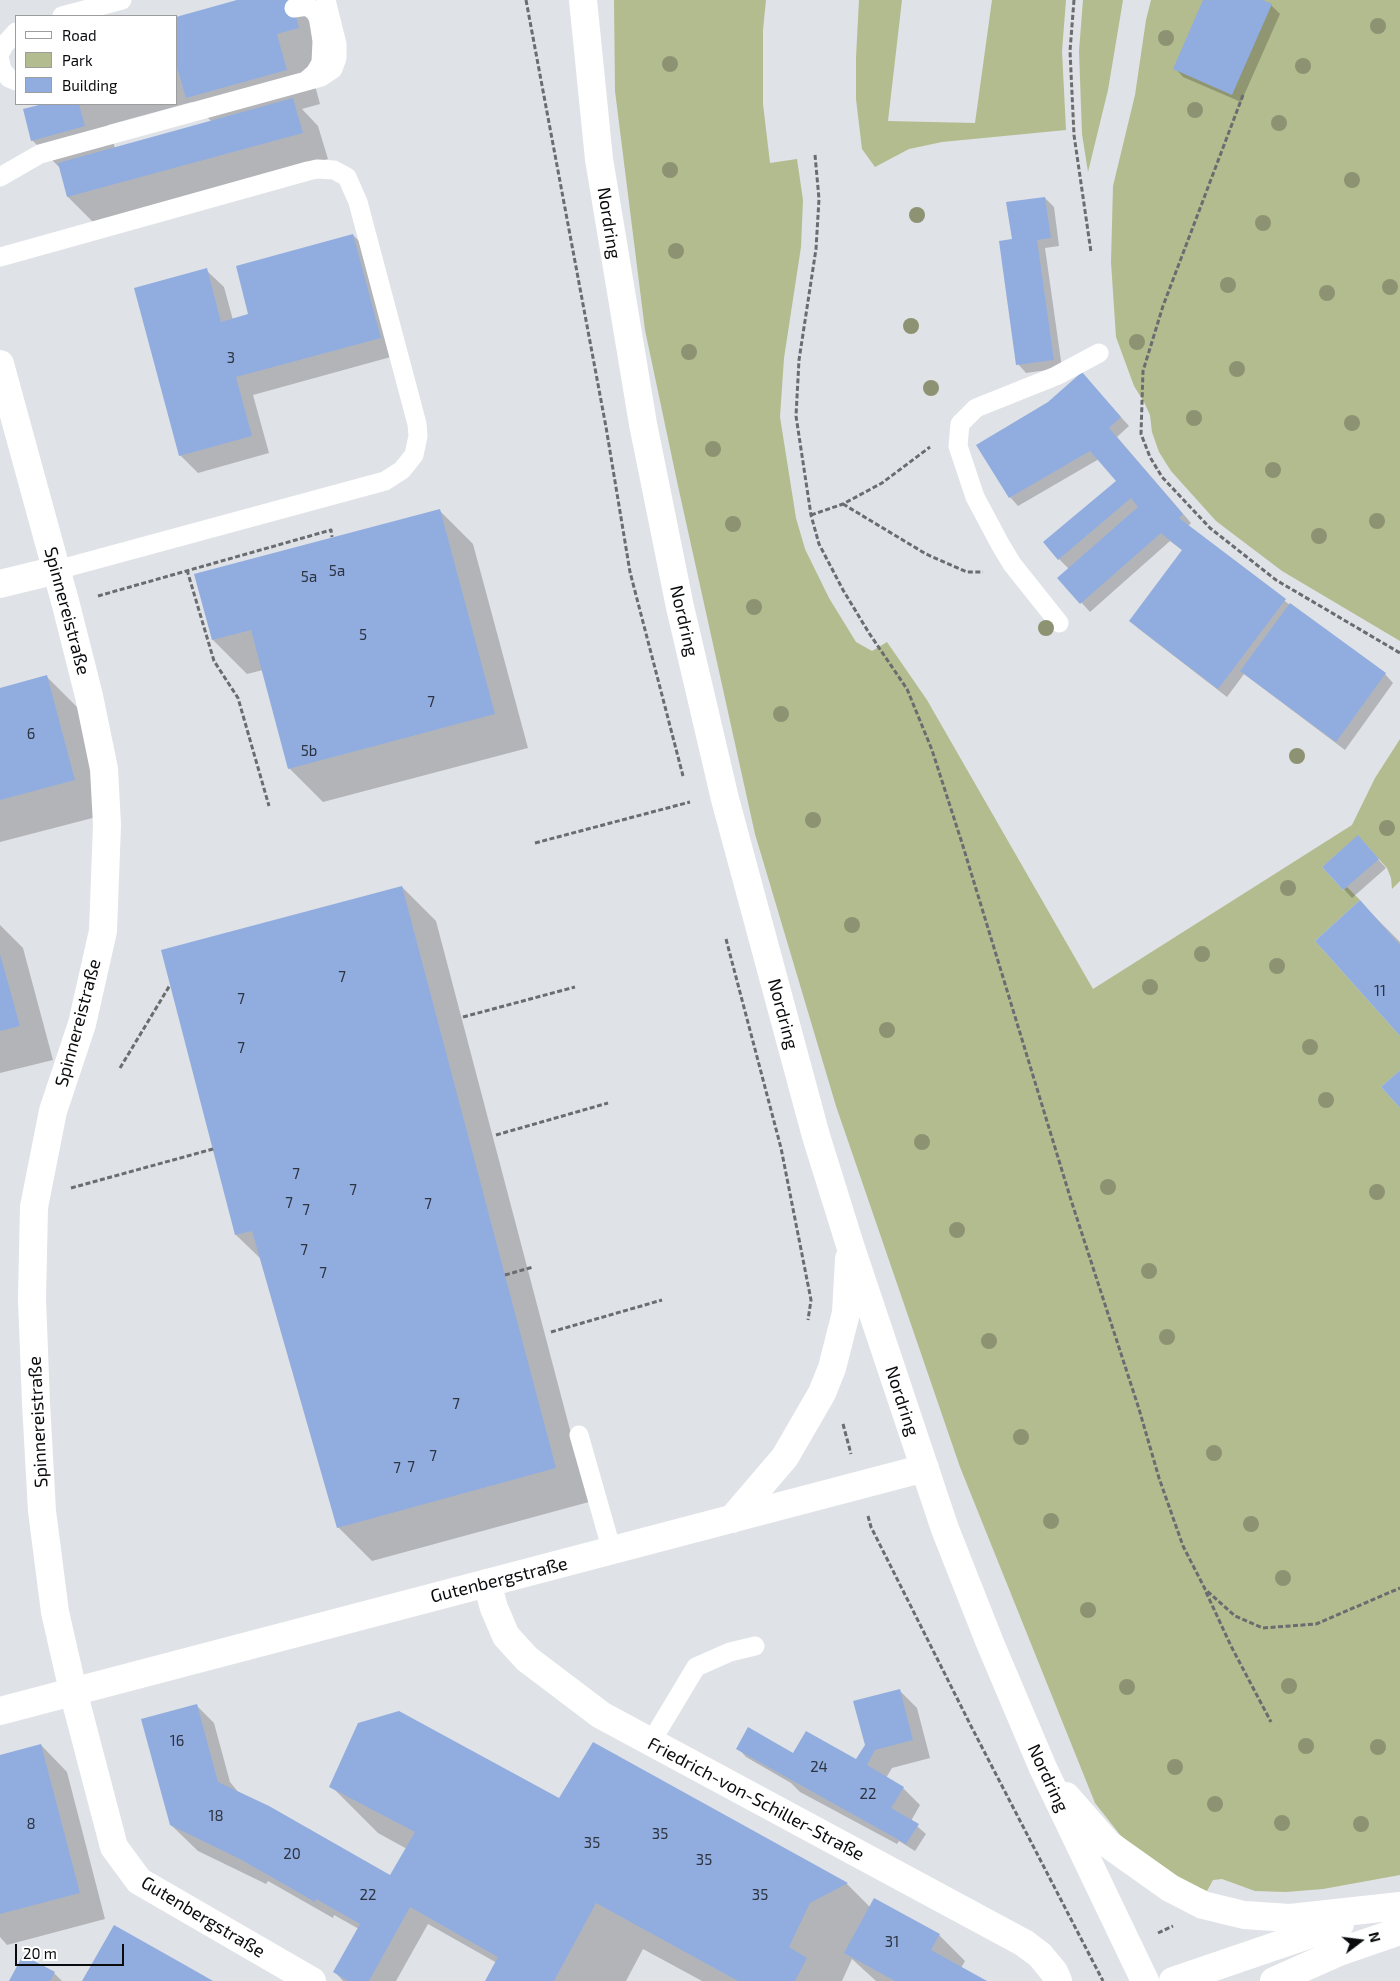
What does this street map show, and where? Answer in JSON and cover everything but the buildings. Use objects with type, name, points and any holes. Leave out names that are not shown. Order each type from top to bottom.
[{"type":"street","name":"Nordring","points":[[583,0],[599,159],[643,424],[680,607],[725,798],[816,1136],[850,1245],[945,1529],[990,1643],[1043,1768],[1145,1981]]},
{"type":"street","points":[[589,55],[595,0]]},
{"type":"street","name":"Spinnereistraße","points":[[0,364],[66,605],[89,696],[104,770],[107,825],[103,931],[82,1024],[53,1111],[35,1198],[32,1299],[42,1511],[55,1612],[73,1691]]},
{"type":"street","points":[[0,584],[57,570]]},
{"type":"street","points":[[732,1519],[785,1457],[822,1393],[832,1368],[846,1313],[850,1245]]},
{"type":"street","name":"Gutenbergstraße","points":[[0,1712],[73,1691],[488,1584],[925,1468]]},
{"type":"street","name":"Friedrich-von-Schiller-Straße","points":[[488,1584],[494,1608],[506,1636],[527,1659],[601,1715],[1024,1943],[1040,1955],[1054,1972],[1058,1981]]},
{"type":"street","name":"Gutenbergstraße","points":[[73,1691],[114,1847],[139,1881],[312,1981]]},
{"type":"street","points":[[1043,1768],[1108,1844],[1170,1888],[1203,1906],[1244,1916],[1290,1918],[1396,1915]]},
{"type":"street","points":[[1173,1981],[1396,1915]]},
{"type":"street","points":[[1274,1981],[1339,1952],[1396,1915]]},
{"type":"lane","points":[[66,15],[122,0]]},
{"type":"lane","points":[[0,177],[40,154],[321,77],[333,69],[337,58],[337,44],[326,0]]},
{"type":"lane","points":[[294,8],[307,6],[314,11],[318,17],[322,41],[321,63],[315,73],[304,83]]},
{"type":"lane","points":[[0,53],[4,44],[15,33]]},
{"type":"lane","points":[[0,61],[2,70],[9,78],[15,81]]},
{"type":"lane","points":[[0,256],[308,171],[317,169],[334,170],[347,177],[355,193],[416,416],[418,436],[414,455],[402,470],[385,481],[57,570]]},
{"type":"lane","points":[[1059,623],[1012,564],[975,497],[958,446],[960,424],[976,408],[1056,376],[1099,353]]},
{"type":"lane","points":[[579,1435],[612,1551]]},
{"type":"lane","points":[[651,1742],[696,1668],[730,1652],[755,1646]]},
{"type":"path","points":[[1074,0],[1070,51],[1074,135],[1091,252]]},
{"type":"path","points":[[1243,95],[1163,306],[1143,371],[1141,434],[1150,457],[1162,477],[1210,528],[1276,580],[1400,653]]},
{"type":"path","points":[[815,155],[818,199],[816,249],[799,360],[796,416],[811,515],[819,544],[869,633],[907,689],[932,750],[1070,1200],[1139,1409],[1159,1478],[1183,1546],[1231,1646],[1271,1722]]},
{"type":"path","points":[[811,515],[844,504],[882,483],[960,424]]},
{"type":"path","points":[[844,504],[926,554],[967,572],[994,572],[1012,564]]},
{"type":"path","points":[[66,605],[331,530],[332,537]]},
{"type":"path","points":[[187,570],[214,661],[238,698],[269,806]]},
{"type":"path","points":[[535,843],[690,802]]},
{"type":"path","points":[[120,1068],[170,985]]},
{"type":"path","points":[[464,1017],[575,987]]},
{"type":"path","points":[[496,1135],[608,1103]]},
{"type":"path","points":[[35,1198],[213,1149]]},
{"type":"path","points":[[505,1275],[533,1267]]},
{"type":"path","points":[[551,1332],[662,1300]]},
{"type":"path","points":[[822,1393],[838,1408],[871,1526],[968,1720],[1103,1981]]},
{"type":"path","points":[[1205,1589],[1235,1616],[1262,1628],[1316,1624],[1400,1588]]},
{"type":"green space","points":[[614,0],[766,0],[763,30],[763,104],[770,163],[797,159],[803,200],[801,247],[784,358],[780,417],[796,518],[805,549],[829,598],[856,642],[872,651],[887,642],[927,700],[1093,989],[1352,825],[1375,778],[1400,739],[1400,881],[1392,889],[1391,878],[1387,868],[1358,836],[1322,867],[1343,890],[1347,887],[1360,900],[1315,941],[1400,1036],[1400,1070],[1381,1087],[1400,1108],[1400,1875],[1323,1889],[1286,1892],[1255,1891],[1222,1879],[1213,1880],[1207,1891],[1191,1886],[1147,1859],[1121,1836],[1095,1803],[960,1467],[836,1106],[755,834],[645,330],[615,91]]},
{"type":"green space","points":[[859,0],[902,0],[888,121],[975,123],[992,0],[1066,0],[1062,51],[1066,130],[942,142],[909,149],[875,167],[862,149],[856,99]]},
{"type":"green space","points":[[1083,0],[1123,0],[1108,90],[1088,172],[1082,134],[1079,51]]},
{"type":"green space","points":[[1151,0],[1400,0],[1400,641],[1282,571],[1216,521],[1171,471],[1159,452],[1152,432],[1150,415],[1134,386],[1116,337],[1111,262],[1113,186],[1135,95],[1146,20]]}]
